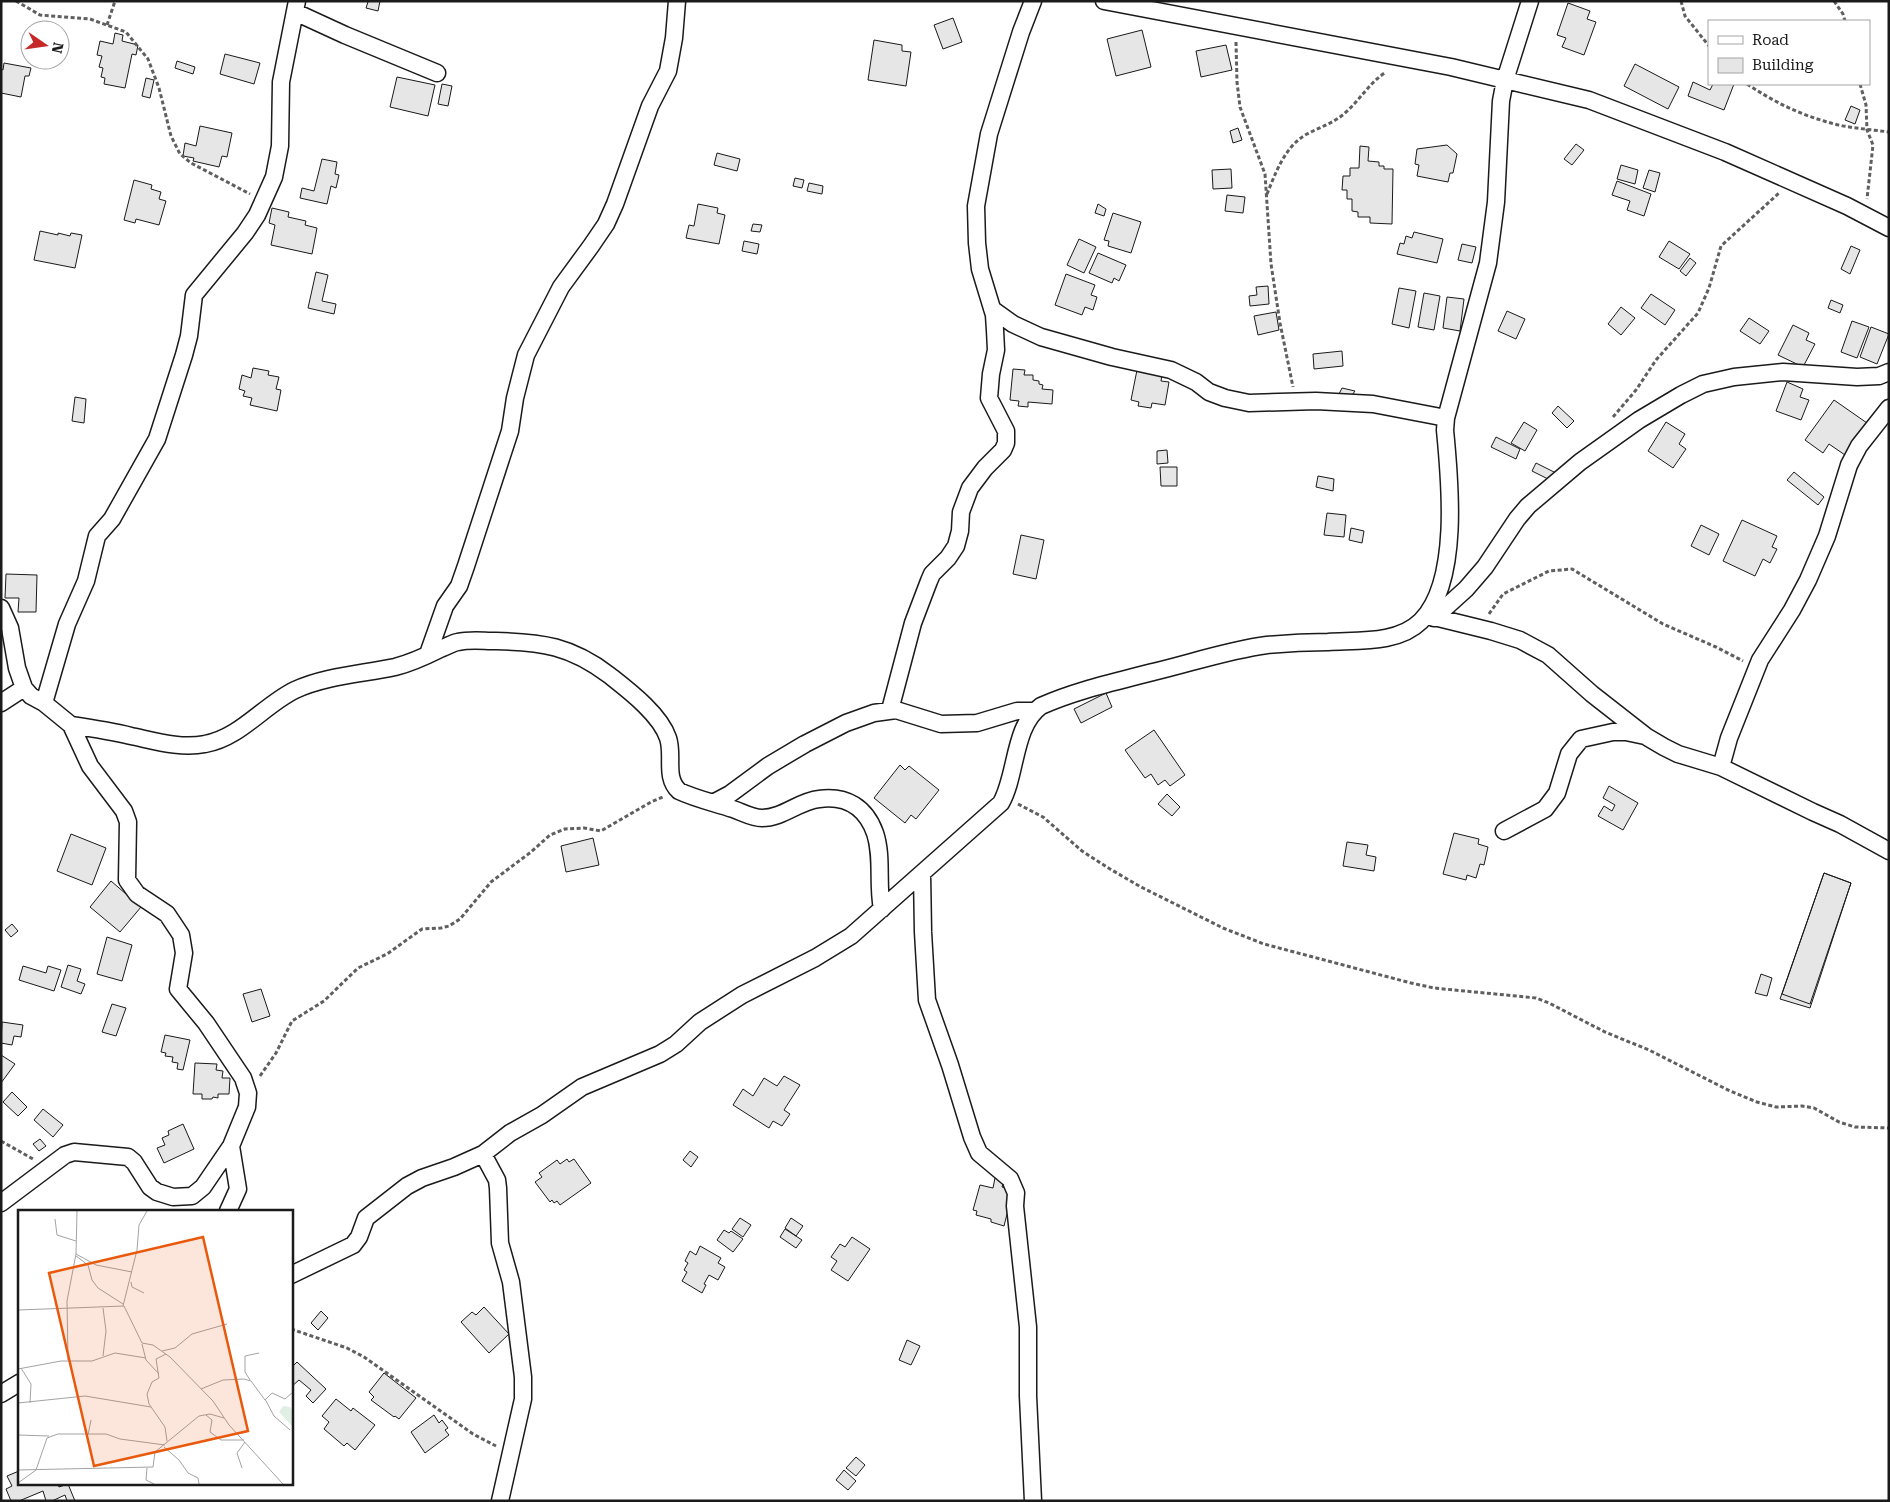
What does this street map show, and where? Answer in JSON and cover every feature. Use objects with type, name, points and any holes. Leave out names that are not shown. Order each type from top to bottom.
[{"type":"street","points":[[428,654],[445,606],[459,586],[464,573],[510,431],[515,398],[526,355],[561,287],[606,224],[623,183],[652,100],[665,77],[673,45],[677,1]]},
{"type":"street","points":[[890,710],[912,623],[932,574],[948,558],[956,546],[960,531],[961,512],[970,488],[985,468],[1003,450],[1006,443],[1006,431],[989,398],[996,350],[992,309],[980,269],[976,243],[976,206],[989,134],[1021,32],[1034,1]]},
{"type":"street","points":[[1104,1],[1451,66],[1589,100],[1672,131],[1793,181],[1889,228]]},
{"type":"street","points":[[1430,616],[1448,554],[1450,533],[1446,418],[1488,263],[1493,236],[1501,101],[1505,80],[1530,1]]},
{"type":"street","points":[[44,703],[67,624],[86,581],[97,536],[112,519],[160,432],[189,336],[194,295],[245,233],[264,200],[274,177],[279,158],[281,134],[281,82],[296,7],[345,35],[438,73]]},
{"type":"street","points":[[992,309],[1013,324],[1041,337],[1112,358],[1171,370],[1218,396],[1249,403],[1316,401],[1373,404],[1446,418]]},
{"type":"street","points":[[713,803],[730,794],[768,766],[829,731],[858,718],[890,710],[904,712],[941,724],[977,723],[1017,712],[1033,711],[1057,698],[1095,687],[1267,645],[1368,640],[1391,637],[1411,628],[1430,616],[1466,588],[1485,567],[1517,519],[1528,506],[1580,462],[1639,420],[1681,395],[1702,384],[1734,377],[1783,372],[1857,377],[1880,376],[1889,372]]},
{"type":"street","points":[[1721,767],[1729,738],[1757,668],[1768,646],[1792,610],[1808,580],[1827,536],[1847,472],[1859,446],[1889,408]]},
{"type":"street","points":[[1,608],[10,628],[17,668],[24,688],[31,696],[44,703],[71,725],[90,766],[124,811],[128,822],[128,880],[137,894],[167,914],[181,935],[184,953],[178,989],[206,1023],[238,1070],[248,1093],[247,1107],[231,1146],[204,1187],[192,1196],[173,1196],[157,1192],[150,1187],[134,1162],[128,1158],[69,1152],[1,1203]]},
{"type":"street","points":[[1430,616],[1520,640],[1548,655],[1592,694],[1647,737],[1678,754],[1721,767],[1840,824],[1889,851]]},
{"type":"street","points":[[71,725],[96,728],[166,743],[193,746],[208,744],[228,736],[247,724],[271,704],[295,690],[316,682],[396,666],[456,642],[527,641],[553,646],[588,661],[653,714],[662,725],[668,738],[672,782],[679,791],[762,818],[791,810],[819,798],[837,799],[857,806],[867,817],[876,836],[879,859],[879,893],[882,909]]},
{"type":"street","points":[[1,703],[24,688]]},
{"type":"street","points":[[292,1274],[352,1244],[358,1237],[366,1218],[407,1186],[422,1178],[454,1168],[483,1154],[510,1133],[542,1115],[582,1087],[660,1054],[676,1044],[700,1022],[742,995],[815,958],[851,936],[994,810],[1004,797],[1021,735],[1033,711]]},
{"type":"street","points":[[1504,831],[1532,817],[1548,804],[1557,793],[1569,754],[1581,739],[1613,732],[1626,732],[1647,737]]},
{"type":"street","points":[[922,873],[927,1000],[979,1153],[1010,1179],[1016,1193],[1015,1206],[1028,1328],[1028,1396],[1033,1501]]},
{"type":"street","points":[[228,1210],[238,1189],[231,1146]]},
{"type":"street","points":[[483,1154],[498,1188],[500,1243],[511,1282],[523,1377],[523,1399],[500,1501]]},
{"type":"street","points":[[1,1394],[18,1384]]},
{"type":"path","points":[[16,1],[40,15],[90,19],[126,32],[148,59],[159,88],[171,136],[180,154],[212,176],[264,200]]},
{"type":"path","points":[[107,25],[115,1]]},
{"type":"path","points":[[1681,1],[1685,16],[1708,45]]},
{"type":"path","points":[[1834,1],[1846,20]]},
{"type":"path","points":[[1236,27],[1237,82],[1240,107],[1265,174],[1271,264],[1280,323],[1296,402]]},
{"type":"path","points":[[1267,195],[1282,159],[1292,146],[1305,135],[1345,114],[1374,80],[1408,59]]},
{"type":"path","points":[[1749,85],[1776,102],[1801,114],[1825,122],[1889,132]]},
{"type":"path","points":[[1860,85],[1866,105],[1867,130],[1872,140],[1873,152],[1864,215]]},
{"type":"path","points":[[1608,424],[1636,390],[1656,360],[1698,313],[1709,288],[1721,246],[1793,181]]},
{"type":"path","points":[[1463,625],[1486,617],[1503,594],[1549,570],[1572,569],[1579,571],[1663,624],[1716,647],[1757,668]]},
{"type":"path","points":[[248,1093],[276,1053],[292,1021],[324,1000],[358,968],[387,954],[422,929],[441,928],[460,919],[491,882],[557,832],[584,828],[602,831],[651,802],[679,791]]},
{"type":"path","points":[[1004,797],[1043,817],[1082,850],[1140,887],[1223,928],[1264,944],[1434,988],[1536,998],[1757,1102],[1776,1107],[1802,1106],[1814,1108],[1839,1122],[1855,1126],[1889,1128]]},
{"type":"path","points":[[1,1141],[49,1168]]},
{"type":"path","points":[[292,1329],[347,1348],[406,1386],[473,1434],[510,1453]]},
{"type":"building","points":[[366,1],[380,1],[378,11],[366,8],[368,2]]},
{"type":"building","points":[[1568,3],[1590,11],[1587,19],[1596,22],[1584,55],[1562,47],[1566,38],[1557,35]]},
{"type":"building","points":[[953,18],[962,42],[943,49],[934,25]]},
{"type":"building","points":[[1142,30],[1151,67],[1116,76],[1107,39]]},
{"type":"building","points":[[115,33],[123,35],[122,41],[138,45],[136,55],[132,54],[125,88],[104,84],[105,78],[101,77],[103,68],[99,67],[102,56],[97,55],[100,41],[113,44]]},
{"type":"building","points":[[874,40],[902,45],[902,51],[911,52],[906,86],[868,80]]},
{"type":"building","points":[[1226,45],[1232,70],[1201,77],[1196,51]]},
{"type":"building","points":[[225,54],[260,63],[254,84],[220,74]]},
{"type":"building","points":[[177,61],[195,67],[193,74],[175,68]]},
{"type":"building","points":[[4,63],[20,66],[20,70],[30,70],[29,76],[25,76],[21,97],[1,93],[1,69],[3,70]]},
{"type":"building","points":[[1635,64],[1679,87],[1668,109],[1624,86]]},
{"type":"building","points":[[397,77],[435,85],[428,116],[390,107]]},
{"type":"building","points":[[146,78],[154,80],[150,98],[142,96]]},
{"type":"building","points":[[1693,82],[1710,90],[1712,85],[1734,85],[1724,110],[1688,96]]},
{"type":"building","points":[[442,84],[452,86],[448,106],[438,104]]},
{"type":"building","points":[[1851,106],[1860,110],[1855,124],[1845,120]]},
{"type":"building","points":[[200,126],[232,133],[227,157],[222,156],[219,167],[193,161],[194,158],[183,156],[185,143],[196,146]]},
{"type":"building","points":[[1238,128],[1242,140],[1233,143],[1230,131]]},
{"type":"building","points":[[1576,144],[1584,150],[1572,165],[1564,159]]},
{"type":"building","points":[[1447,145],[1457,154],[1453,173],[1450,173],[1448,182],[1417,176],[1419,165],[1415,164],[1417,149]]},
{"type":"building","points":[[1360,146],[1369,147],[1368,161],[1379,162],[1379,166],[1384,166],[1384,169],[1393,169],[1392,224],[1370,223],[1370,217],[1358,217],[1358,212],[1352,211],[1352,199],[1347,199],[1347,190],[1342,190],[1343,176],[1350,176],[1350,168],[1359,168]]},
{"type":"building","points":[[717,153],[740,159],[737,171],[714,165]]},
{"type":"building","points":[[322,159],[337,162],[335,174],[339,175],[336,188],[331,186],[327,204],[300,198],[302,188],[314,191]]},
{"type":"building","points":[[1621,165],[1638,170],[1635,184],[1617,179]]},
{"type":"building","points":[[1231,169],[1232,188],[1213,189],[1212,170]]},
{"type":"building","points":[[1649,170],[1660,173],[1655,192],[1643,188]]},
{"type":"building","points":[[795,178],[804,180],[802,188],[793,186]]},
{"type":"building","points":[[134,180],[152,185],[151,189],[161,192],[159,199],[166,201],[159,225],[136,219],[135,223],[124,220]]},
{"type":"building","points":[[1617,181],[1651,194],[1644,216],[1627,210],[1630,201],[1612,195]]},
{"type":"building","points":[[809,183],[823,186],[822,194],[807,191]]},
{"type":"building","points":[[1227,195],[1245,197],[1243,213],[1225,211]]},
{"type":"building","points":[[698,204],[718,208],[717,213],[725,215],[719,244],[686,238],[689,225],[694,226]]},
{"type":"building","points":[[1098,204],[1106,209],[1104,216],[1095,213]]},
{"type":"building","points":[[272,208],[289,212],[288,217],[306,221],[305,225],[317,228],[312,254],[271,245],[275,225],[269,223]]},
{"type":"building","points":[[1113,213],[1141,222],[1131,253],[1108,246],[1109,241],[1104,240]]},
{"type":"building","points":[[753,224],[762,225],[760,232],[751,231]]},
{"type":"building","points":[[40,231],[58,235],[58,233],[70,236],[71,233],[82,235],[75,268],[34,260]]},
{"type":"building","points":[[1414,232],[1443,239],[1437,263],[1397,254],[1400,243],[1404,244],[1406,236],[1412,238]]},
{"type":"building","points":[[1079,239],[1096,247],[1084,273],[1067,265]]},
{"type":"building","points":[[744,241],[759,244],[757,254],[742,251]]},
{"type":"building","points":[[1669,241],[1690,254],[1679,269],[1659,257]]},
{"type":"building","points":[[1462,244],[1476,247],[1472,263],[1458,260]]},
{"type":"building","points":[[1851,246],[1860,250],[1850,274],[1841,269]]},
{"type":"building","points":[[1098,253],[1126,265],[1119,281],[1114,278],[1112,283],[1089,273]]},
{"type":"building","points":[[1690,258],[1696,263],[1686,276],[1680,271]]},
{"type":"building","points":[[316,272],[328,275],[322,301],[336,304],[334,314],[308,308]]},
{"type":"building","points":[[1066,274],[1095,285],[1091,295],[1097,297],[1093,310],[1085,307],[1082,315],[1055,305]]},
{"type":"building","points":[[1268,286],[1269,304],[1250,306],[1249,296],[1257,295],[1256,287]]},
{"type":"building","points":[[1399,288],[1416,291],[1409,328],[1392,324]]},
{"type":"building","points":[[1424,293],[1440,296],[1434,330],[1418,327]]},
{"type":"building","points":[[1651,294],[1675,310],[1665,325],[1641,308]]},
{"type":"building","points":[[1447,297],[1464,299],[1460,331],[1443,328]]},
{"type":"building","points":[[1831,300],[1843,305],[1840,313],[1828,308]]},
{"type":"building","points":[[1621,307],[1635,318],[1621,335],[1608,324]]},
{"type":"building","points":[[1507,311],[1525,319],[1516,339],[1498,331]]},
{"type":"building","points":[[1276,312],[1279,330],[1258,335],[1254,316]]},
{"type":"building","points":[[1749,318],[1769,331],[1760,344],[1740,331]]},
{"type":"building","points":[[1852,321],[1869,327],[1857,358],[1841,352]]},
{"type":"building","points":[[1793,325],[1809,333],[1806,340],[1815,344],[1803,367],[1778,355]]},
{"type":"building","points":[[1871,327],[1889,334],[1877,364],[1860,357]]},
{"type":"building","points":[[1342,351],[1343,366],[1314,369],[1313,354]]},
{"type":"building","points":[[253,368],[269,371],[268,375],[279,377],[276,389],[281,390],[277,411],[250,405],[252,398],[243,396],[245,391],[239,389],[242,375],[251,378]]},
{"type":"building","points":[[1013,369],[1025,370],[1024,375],[1033,375],[1033,380],[1039,381],[1039,384],[1043,385],[1042,389],[1053,390],[1052,404],[1028,402],[1028,407],[1018,406],[1019,401],[1010,400]]},
{"type":"building","points":[[1137,370],[1162,375],[1161,381],[1169,382],[1165,405],[1152,403],[1151,408],[1138,406],[1139,402],[1131,400]]},
{"type":"building","points":[[1787,382],[1803,389],[1800,397],[1809,400],[1801,420],[1776,411]]},
{"type":"building","points":[[1342,388],[1355,391],[1350,398],[1338,396]]},
{"type":"building","points":[[75,397],[86,399],[84,423],[72,421]]},
{"type":"building","points":[[1834,400],[1867,423],[1845,455],[1829,444],[1823,453],[1805,440]]},
{"type":"building","points":[[1558,406],[1574,421],[1567,428],[1552,413]]},
{"type":"building","points":[[1524,422],[1537,430],[1525,451],[1511,443]]},
{"type":"building","points":[[1666,422],[1685,434],[1679,444],[1686,449],[1673,468],[1648,451]]},
{"type":"building","points":[[1496,437],[1520,449],[1516,459],[1491,447]]},
{"type":"building","points":[[1167,450],[1168,463],[1157,464],[1157,451]]},
{"type":"building","points":[[1536,463],[1556,473],[1552,481],[1532,471]]},
{"type":"building","points":[[1160,467],[1177,467],[1177,486],[1161,486]]},
{"type":"building","points":[[1794,472],[1824,497],[1818,505],[1787,480]]},
{"type":"building","points":[[1318,476],[1334,479],[1333,491],[1316,487]]},
{"type":"building","points":[[1327,513],[1346,515],[1344,537],[1324,535]]},
{"type":"building","points":[[1742,520],[1777,536],[1772,547],[1777,549],[1770,563],[1763,559],[1755,576],[1723,561]]},
{"type":"building","points":[[1701,525],[1719,534],[1709,555],[1691,546]]},
{"type":"building","points":[[1351,528],[1364,531],[1362,543],[1349,540]]},
{"type":"building","points":[[1021,535],[1044,540],[1036,579],[1013,574]]},
{"type":"building","points":[[6,574],[37,575],[36,612],[18,612],[19,598],[5,598]]},
{"type":"building","points":[[1106,693],[1112,707],[1081,723],[1074,709]]},
{"type":"building","points":[[1154,730],[1185,775],[1170,786],[1165,780],[1158,785],[1151,774],[1145,778],[1125,750]]},
{"type":"building","points":[[900,765],[905,770],[909,766],[939,790],[916,819],[911,815],[905,823],[874,798]]},
{"type":"building","points":[[1609,786],[1638,803],[1623,830],[1598,816],[1604,806],[1612,811],[1615,805],[1603,798]]},
{"type":"building","points":[[1167,794],[1180,807],[1172,816],[1158,804]]},
{"type":"building","points":[[1454,833],[1479,839],[1478,844],[1488,847],[1484,865],[1480,864],[1476,878],[1467,875],[1466,880],[1443,874]]},
{"type":"building","points":[[71,834],[106,848],[92,885],[57,871]]},
{"type":"building","points":[[593,838],[599,865],[566,872],[561,846]]},
{"type":"building","points":[[1347,842],[1368,845],[1366,855],[1376,857],[1374,871],[1343,866]]},
{"type":"building","points":[[1824,873],[1851,883],[1810,1008],[1780,999]]},
{"type":"building","points":[[1824,873],[1851,883],[1810,1004],[1782,994]]},
{"type":"building","points":[[111,881],[141,907],[120,932],[90,907]]},
{"type":"building","points":[[12,924],[18,931],[11,937],[5,930]]},
{"type":"building","points":[[107,937],[132,945],[122,981],[97,974]]},
{"type":"building","points":[[68,965],[81,969],[77,981],[85,984],[81,994],[61,987]]},
{"type":"building","points":[[23,966],[46,973],[48,966],[61,970],[54,991],[19,980]]},
{"type":"building","points":[[1761,974],[1772,978],[1767,996],[1755,993]]},
{"type":"building","points":[[261,989],[270,1016],[252,1022],[243,994]]},
{"type":"building","points":[[112,1004],[126,1008],[116,1036],[102,1032]]},
{"type":"building","points":[[2,1022],[23,1025],[21,1037],[14,1036],[12,1045],[1,1043]]},
{"type":"building","points":[[165,1035],[190,1040],[183,1070],[177,1069],[178,1063],[172,1062],[173,1057],[165,1056],[166,1053],[161,1052]]},
{"type":"building","points":[[1,1055],[15,1064],[1,1083]]},
{"type":"building","points":[[195,1063],[217,1064],[216,1070],[223,1071],[222,1078],[230,1078],[229,1094],[218,1094],[218,1098],[202,1099],[202,1094],[193,1094]]},
{"type":"building","points":[[784,1076],[800,1085],[784,1110],[790,1114],[782,1126],[773,1121],[769,1128],[733,1105],[743,1089],[753,1096],[764,1078],[777,1086]]},
{"type":"building","points":[[12,1092],[27,1107],[18,1116],[3,1102]]},
{"type":"building","points":[[43,1109],[63,1125],[53,1137],[34,1120]]},
{"type":"building","points":[[183,1124],[194,1149],[164,1163],[157,1148],[165,1145],[162,1138],[169,1135],[168,1131]]},
{"type":"building","points":[[40,1139],[46,1146],[39,1151],[33,1144]]},
{"type":"building","points":[[690,1151],[698,1157],[691,1167],[683,1160]]},
{"type":"building","points":[[567,1159],[569,1162],[574,1159],[591,1183],[560,1205],[557,1201],[554,1203],[552,1200],[550,1202],[535,1182],[542,1177],[539,1173],[557,1160],[560,1164]]},
{"type":"building","points":[[995,1178],[1004,1180],[1002,1187],[1013,1190],[1004,1226],[991,1222],[991,1219],[976,1215],[977,1211],[973,1210],[980,1185],[993,1188]]},
{"type":"building","points":[[740,1218],[751,1225],[743,1237],[732,1229]]},
{"type":"building","points":[[791,1218],[803,1226],[796,1236],[785,1228]]},
{"type":"building","points":[[785,1229],[802,1240],[796,1248],[780,1237]]},
{"type":"building","points":[[724,1230],[729,1233],[731,1231],[743,1239],[733,1252],[717,1240]]},
{"type":"building","points":[[852,1237],[870,1249],[848,1281],[831,1270],[837,1261],[831,1257],[840,1244],[845,1247]]},
{"type":"building","points":[[700,1246],[721,1258],[718,1263],[725,1267],[718,1280],[709,1275],[702,1293],[682,1281],[687,1272],[684,1270],[688,1263],[685,1261],[690,1251],[696,1255]]},
{"type":"building","points":[[484,1307],[509,1334],[489,1353],[461,1322],[472,1312],[476,1315]]},
{"type":"building","points":[[321,1311],[328,1318],[318,1330],[311,1323]]},
{"type":"building","points":[[907,1340],[920,1346],[911,1365],[899,1360]]},
{"type":"building","points":[[297,1362],[326,1389],[313,1403],[306,1396],[311,1390],[299,1380],[292,1386],[292,1367]]},
{"type":"building","points":[[384,1373],[416,1398],[399,1419],[371,1400],[374,1397],[369,1392]]},
{"type":"building","points":[[336,1399],[351,1411],[353,1408],[375,1425],[355,1450],[347,1443],[344,1446],[324,1429],[329,1422],[322,1416]]},
{"type":"building","points":[[434,1415],[439,1423],[442,1420],[448,1428],[445,1430],[449,1435],[425,1453],[411,1432]]},
{"type":"building","points":[[856,1457],[865,1465],[856,1476],[846,1468]]},
{"type":"building","points":[[844,1470],[856,1481],[848,1490],[836,1480]]},
{"type":"building","points":[[18,1471],[18,1484],[58,1484],[59,1487],[68,1484],[75,1501],[67,1501],[65,1495],[52,1501],[46,1501],[43,1491],[19,1501],[11,1501],[6,1489],[12,1486],[7,1476]]}]
